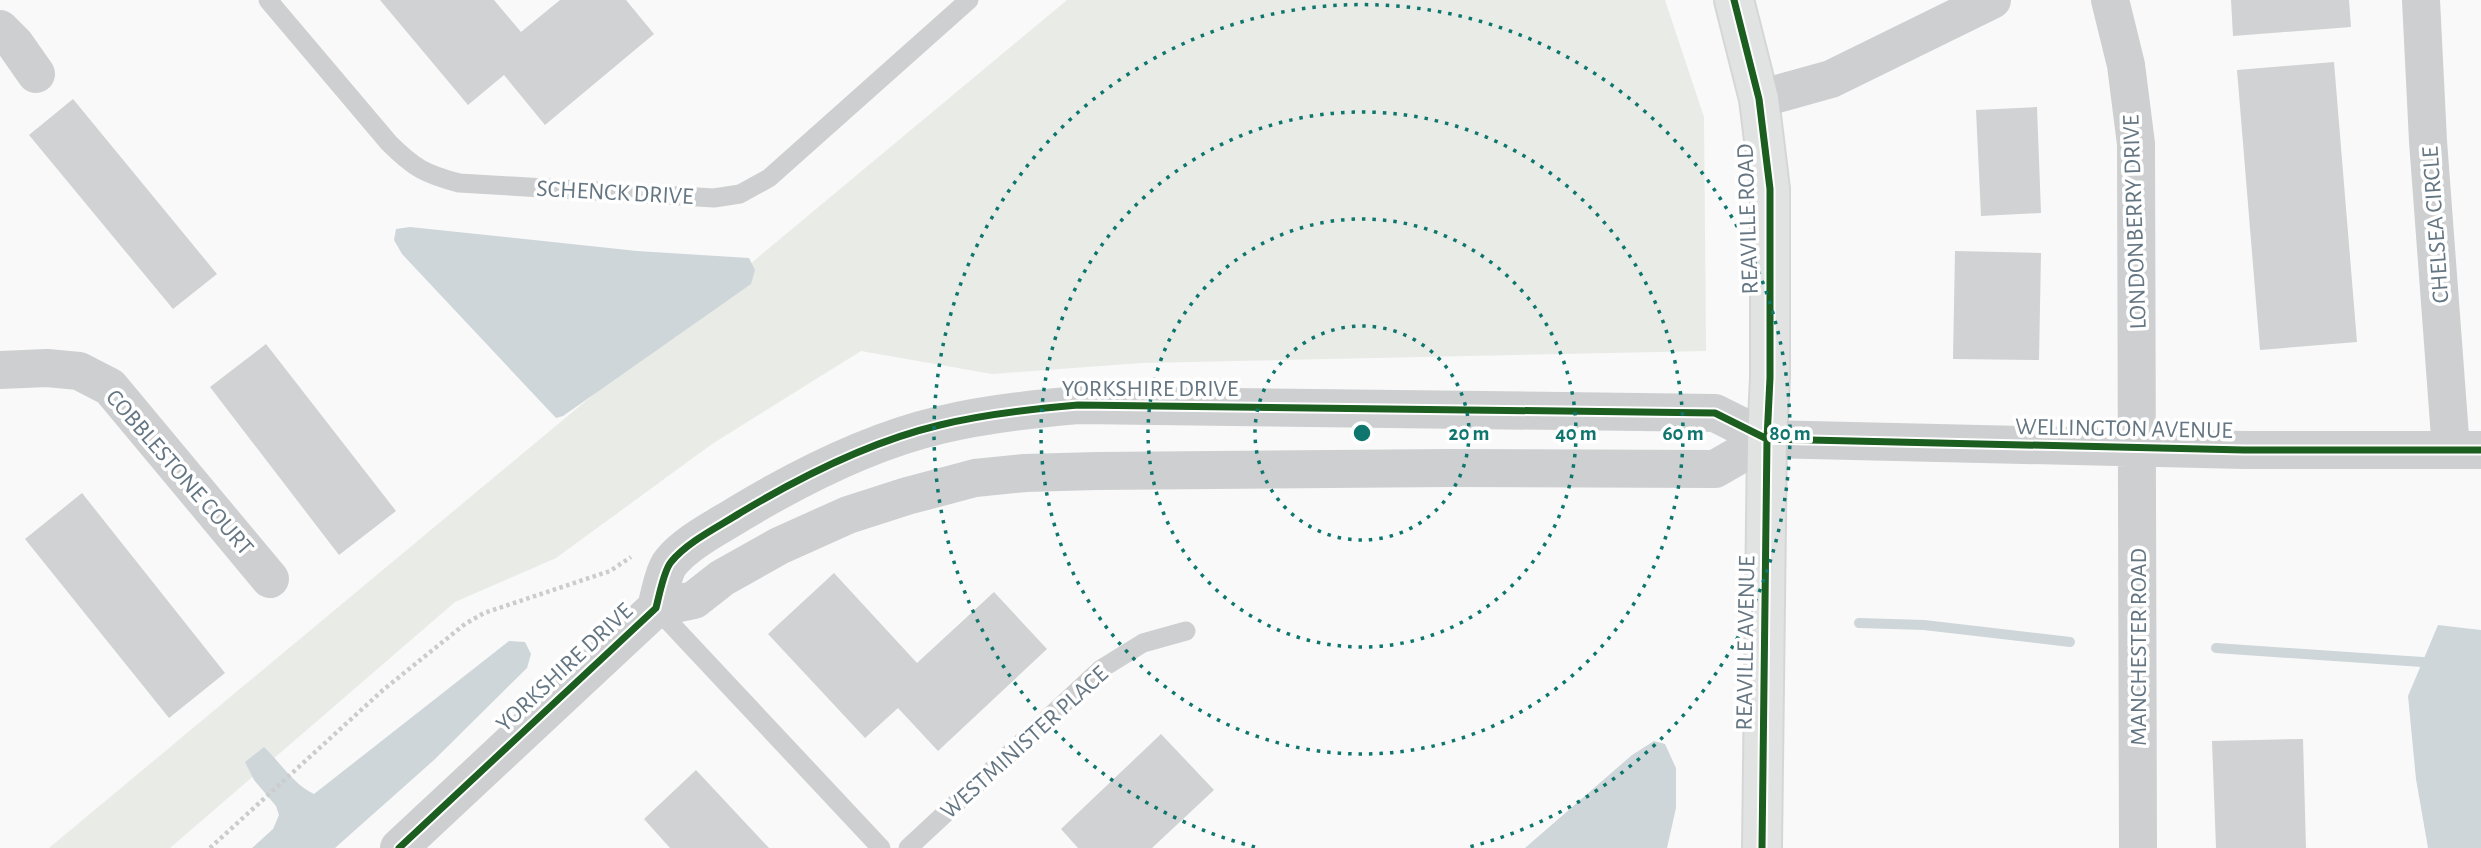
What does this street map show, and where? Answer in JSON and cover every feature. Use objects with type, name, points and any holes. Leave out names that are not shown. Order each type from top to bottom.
[{"type":"street","name":"REAVILLE ROAD","points":[[1734,0],[1759,99],[1770,189],[1770,378],[1767,439]]},
{"type":"street","points":[[1759,99],[1831,79],[1992,0]]},
{"type":"street","name":"LONDONBERRY DRIVE","points":[[2110,0],[2126,65],[2136,144],[2138,447]]},
{"type":"street","name":"CHELSEA CIRCLE","points":[[2421,0],[2428,141],[2466,450]]},
{"type":"street","points":[[0,29],[15,44],[36,74]]},
{"type":"street","name":"COBBLESTONE COURT","points":[[0,370],[47,368],[79,371],[110,387],[270,579]]},
{"type":"street","name":"YORKSHIRE DRIVE","points":[[398,848],[656,608],[669,564],[703,536],[760,501],[815,473],[890,440],[939,425],[985,416],[1078,405],[1715,413],[1767,439]]},
{"type":"street","name":"WELLINGTON AVENUE","points":[[1767,439],[2244,450],[2466,450]]},
{"type":"street","name":"YORKSHIRE DRIVE","points":[[656,608],[694,600],[722,578],[779,546],[848,515],[975,478],[1025,473],[1097,471],[1715,469],[1767,439]]},
{"type":"street","name":"REAVILLE AVENUE","points":[[1762,848],[1767,439]]},
{"type":"street","name":"MANCHESTER ROAD","points":[[2138,447],[2138,848]]},
{"type":"lane","name":"SCHENCK DRIVE","points":[[268,0],[389,143],[410,164],[432,176],[459,183],[714,198],[740,194],[768,178],[970,0]]},
{"type":"lane","points":[[656,608],[881,848]]},
{"type":"lane","name":"WESTMINISTER PLACE","points":[[908,848],[1101,669],[1143,643],[1186,631]]},
{"type":"path","points":[[210,848],[296,772]]},
{"type":"shaded area","points":[[1067,0],[1665,0],[1704,117],[1706,351],[1141,363],[992,374],[861,351],[712,444],[556,558],[455,602],[170,848],[49,848]]},
{"type":"shaded area","points":[[410,227],[637,251],[749,258],[755,270],[751,284],[563,416],[556,418],[402,254],[394,240],[396,229]]},
{"type":"shaded area","points":[[2438,625],[2481,630],[2481,848],[2428,848],[2416,779],[2408,696]]},
{"type":"shaded area","points":[[509,641],[525,642],[531,654],[527,668],[434,760],[335,848],[252,848],[273,829],[279,815],[276,806],[254,780],[245,762],[264,747],[294,779],[314,794]]},
{"type":"shaded area","points":[[1654,741],[1665,744],[1676,768],[1676,808],[1667,848],[1525,848],[1632,755]]},
{"type":"building","points":[[380,0],[494,0],[521,32],[560,0],[626,0],[654,34],[545,125],[504,75],[468,105]]},
{"type":"building","points":[[2231,0],[2349,0],[2351,27],[2233,36]]},
{"type":"building","points":[[2334,62],[2357,342],[2260,350],[2237,70]]},
{"type":"building","points":[[73,99],[217,274],[173,309],[29,135]]},
{"type":"building","points":[[2037,107],[2041,213],[1981,216],[1976,110]]},
{"type":"building","points":[[1955,251],[2041,253],[2039,360],[1953,359]]},
{"type":"building","points":[[266,344],[396,511],[339,555],[210,387]]},
{"type":"building","points":[[82,493],[225,673],[169,718],[25,539]]},
{"type":"building","points":[[834,573],[917,663],[994,592],[1047,649],[938,751],[898,708],[865,738],[768,634]]},
{"type":"building","points":[[1161,734],[1214,790],[1152,848],[1078,848],[1061,829]]},
{"type":"building","points":[[2303,739],[2306,848],[2216,848],[2212,741]]},
{"type":"building","points":[[696,770],[769,848],[670,848],[644,819]]},
{"type":"waterway","points":[[1859,623],[1924,625],[2070,642]]},
{"type":"waterway","points":[[2216,648],[2437,663]]},
{"type":"cycle path","points":[[1734,0],[1759,99],[1770,189],[1770,378],[1762,848]]},
{"type":"cycle path","points":[[399,848],[656,608],[668,566],[694,541],[763,500],[863,450],[914,432],[974,418],[1078,405],[1715,413],[1767,439],[2244,450],[2481,450]]}]
